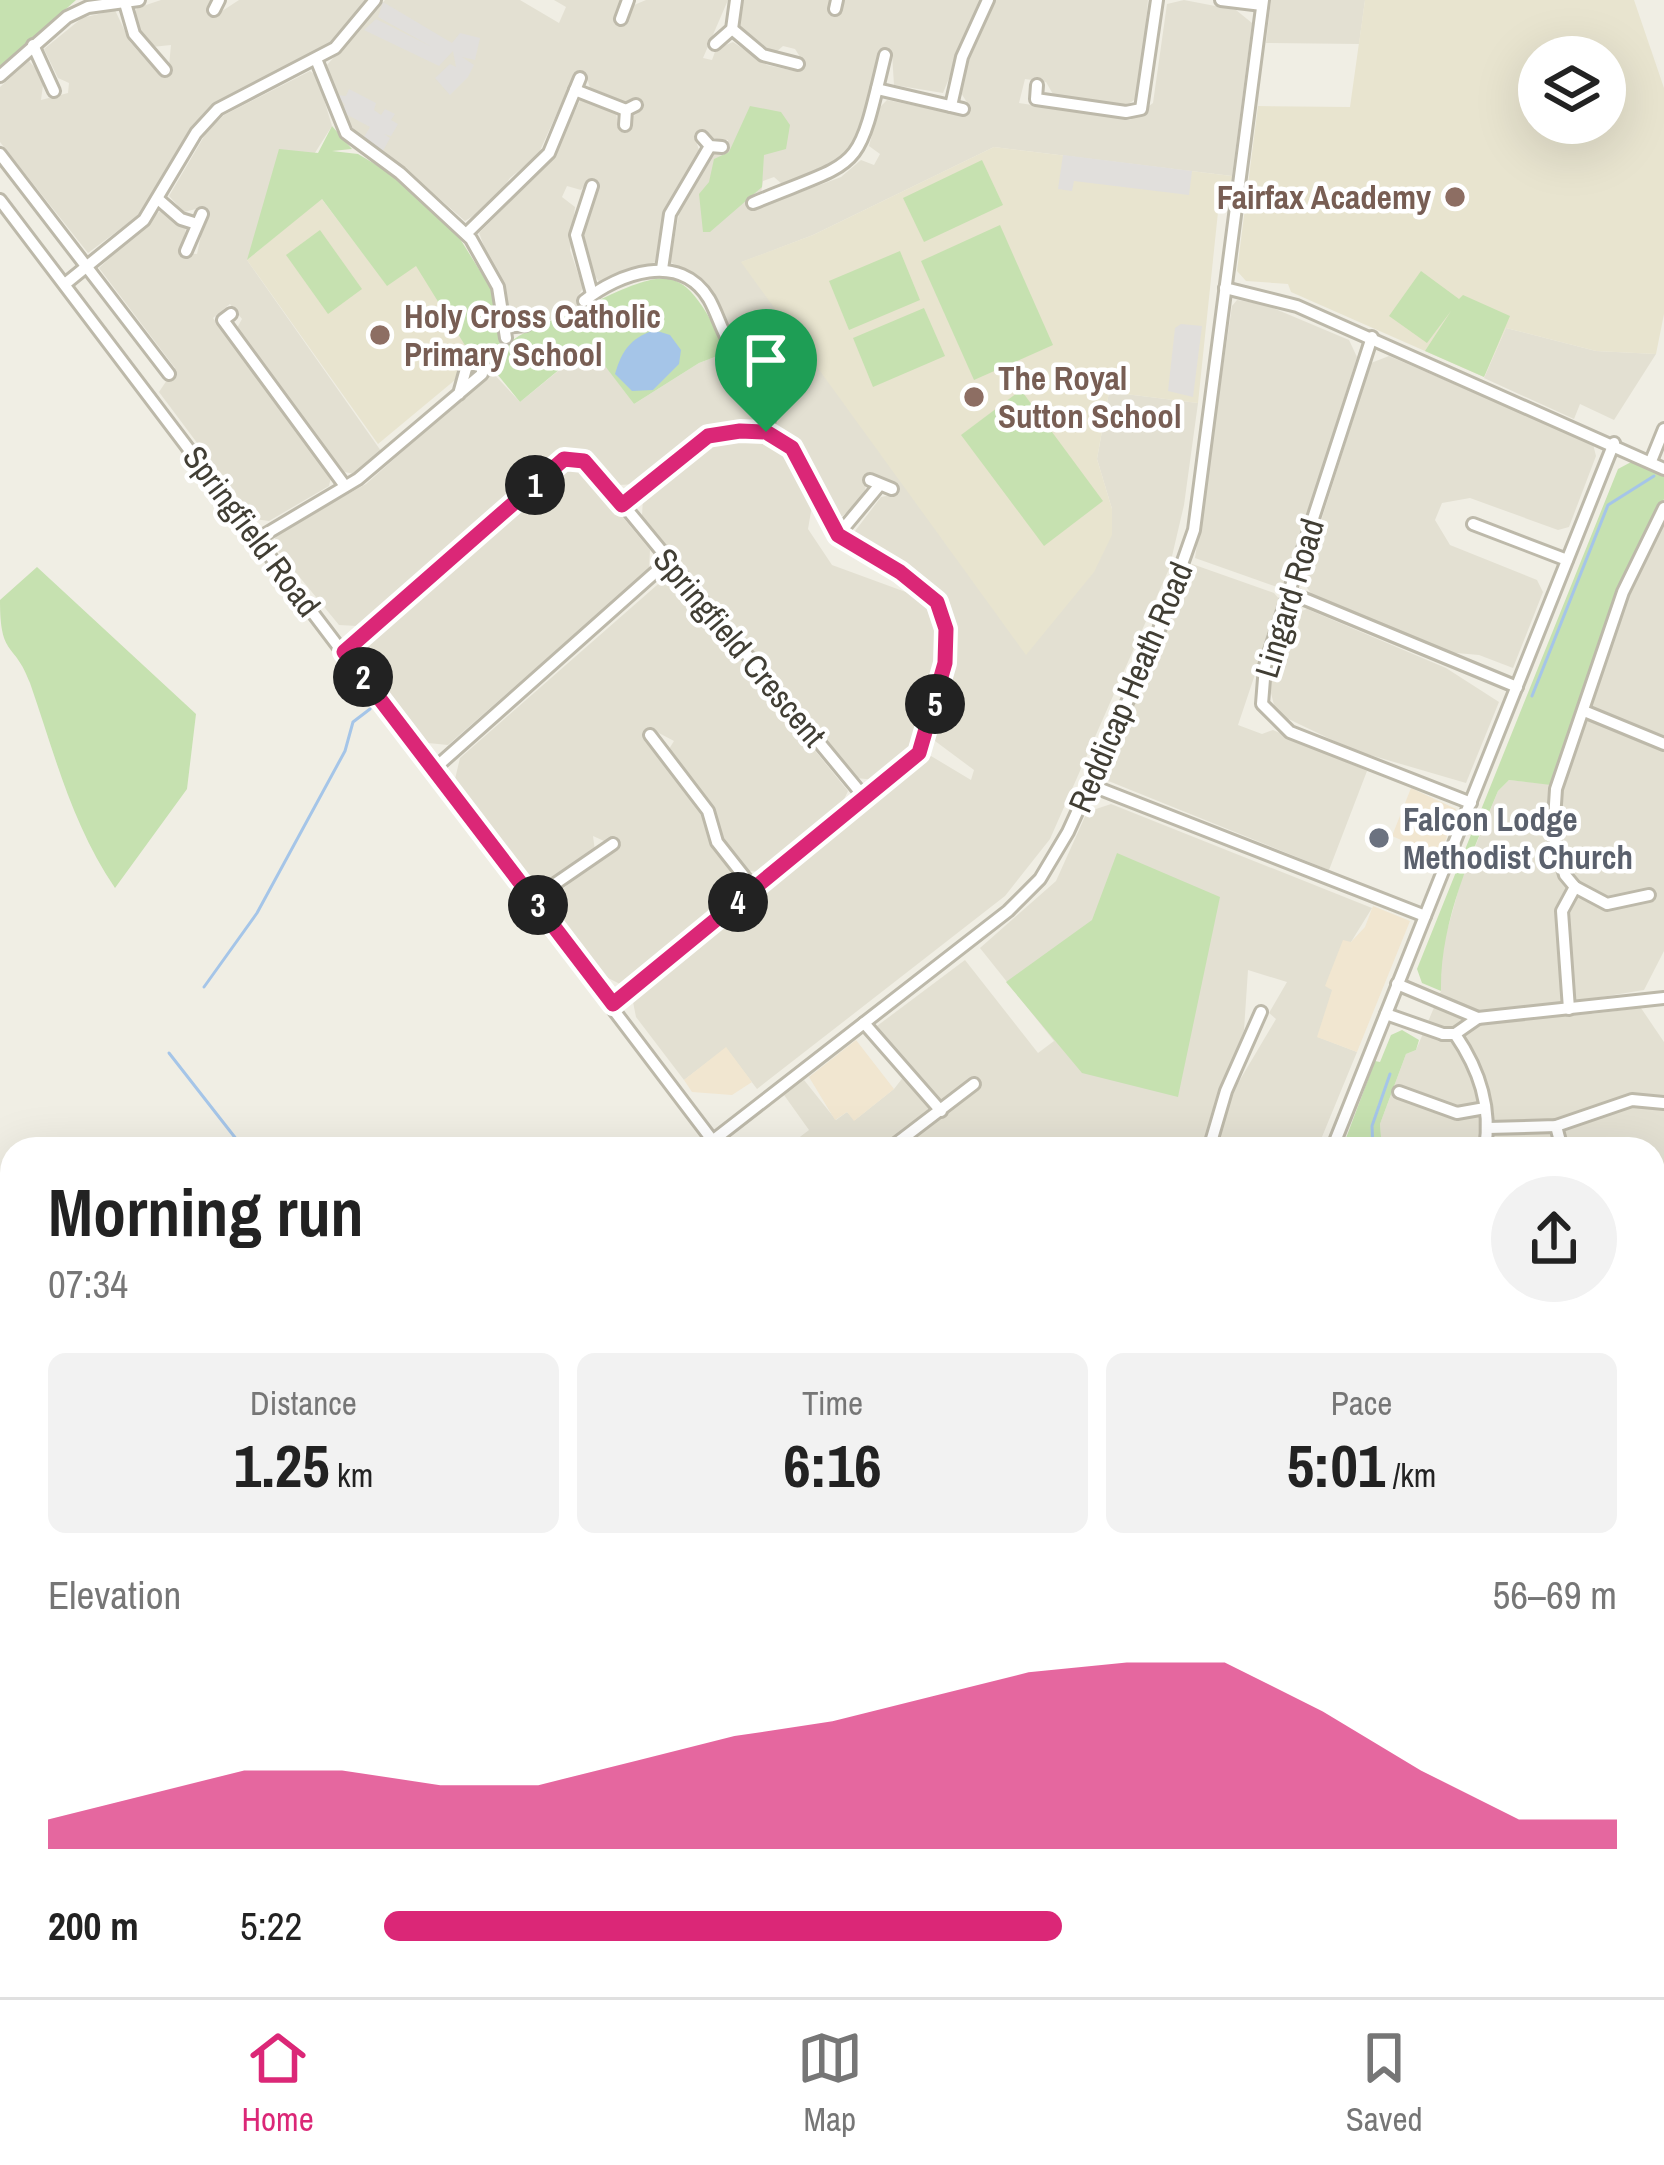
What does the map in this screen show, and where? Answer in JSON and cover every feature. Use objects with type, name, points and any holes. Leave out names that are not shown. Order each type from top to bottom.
[{"type":"street","points":[[64,284],[139,226],[196,133],[218,109],[347,38],[375,0]]},
{"type":"street","points":[[621,19],[628,0]]},
{"type":"street","points":[[715,44],[732,29],[736,0]]},
{"type":"street","points":[[877,88],[957,107],[962,57],[988,0]]},
{"type":"street","points":[[1037,85],[1036,99],[1126,112],[1141,109],[1157,0]]},
{"type":"street","points":[[1220,0],[1262,2]]},
{"type":"street","points":[[0,76],[33,45],[88,7],[132,1],[134,34],[164,60]]},
{"type":"street","name":"Reddicap Heath Road","points":[[723,1137],[1026,894],[1052,863],[1090,784],[1155,641],[1194,530],[1262,2]]},
{"type":"street","points":[[732,29],[764,55],[791,59]]},
{"type":"street","points":[[33,45],[55,92]]},
{"type":"street","points":[[753,203],[773,189],[833,173],[860,149],[884,56]]},
{"type":"street","points":[[316,59],[346,133],[466,233],[498,287],[505,332],[526,326]]},
{"type":"street","points":[[466,233],[549,154],[577,84],[631,108],[625,125]]},
{"type":"street","points":[[662,268],[670,214],[712,143]]},
{"type":"street","points":[[860,149],[874,158]]},
{"type":"street","points":[[0,154],[87,266],[147,356],[169,374]]},
{"type":"street","points":[[592,186],[577,245],[588,298],[629,276],[662,268],[698,286],[730,345],[770,393],[772,411],[766,432]]},
{"type":"street","points":[[568,193],[585,200]]},
{"type":"street","points":[[158,199],[181,219],[199,219],[186,250]]},
{"type":"street","name":"Springfield Road","points":[[0,200],[613,1004],[706,1137]]},
{"type":"street","points":[[1225,288],[1279,299],[1372,337],[1664,469]]},
{"type":"street","points":[[231,314],[223,320],[346,486]]},
{"type":"street","name":"Lingard Road","points":[[1372,337],[1262,679],[1262,704],[1270,718],[1290,732],[1471,802]]},
{"type":"street","points":[[259,538],[346,486],[459,394]]},
{"type":"street","points":[[1651,461],[1664,429]]},
{"type":"street","points":[[613,1004],[912,760],[926,740],[945,663],[946,629],[937,602],[838,535],[792,448],[766,432],[708,436],[622,505]]},
{"type":"street","points":[[1338,1137],[1614,443]]},
{"type":"street","name":"Springfield Crescent","points":[[344,652],[564,459],[584,461],[865,798]]},
{"type":"street","points":[[838,535],[874,483],[892,489]]},
{"type":"street","points":[[1649,895],[1607,904],[1575,887],[1561,863],[1552,816],[1623,592],[1664,508]]},
{"type":"street","points":[[1473,524],[1568,560]]},
{"type":"street","points":[[434,769],[668,561]]},
{"type":"street","points":[[1290,593],[1517,687]]},
{"type":"street","points":[[1584,711],[1664,745]]},
{"type":"street","points":[[658,739],[708,811],[717,842],[754,889]]},
{"type":"street","points":[[1090,784],[1425,916]]},
{"type":"street","points":[[533,899],[608,848],[591,838]]},
{"type":"street","points":[[1569,1009],[1562,911],[1575,887]]},
{"type":"street","points":[[1397,984],[1478,1018]]},
{"type":"street","points":[[1386,1014],[1452,1032],[1478,1018],[1664,998]]},
{"type":"street","points":[[1454,1009],[1435,1019],[1452,1032],[1477,1067],[1487,1137]]},
{"type":"street","points":[[1452,1032],[1454,1009]]},
{"type":"street","points":[[1213,1137],[1226,1091],[1261,1012]]},
{"type":"street","points":[[864,1023],[941,1111]]},
{"type":"street","points":[[906,1137],[974,1084]]},
{"type":"street","points":[[1399,1091],[1457,1114],[1485,1108]]},
{"type":"street","points":[[1409,1115],[1416,1099]]},
{"type":"street","points":[[1488,1127],[1556,1126],[1632,1100],[1664,1102]]},
{"type":"street","points":[[1556,1126],[1559,1137]]},
{"type":"shaded area","points":[[161,0],[210,0],[209,9],[216,15],[239,0],[365,0],[337,39],[210,106],[190,128],[139,215],[88,253],[0,142],[0,87],[29,61],[44,78],[41,100],[68,93],[69,83],[58,78],[44,49],[82,18],[115,10],[130,42],[160,76],[168,76],[171,45],[152,47],[132,18],[137,8]]},
{"type":"shaded area","points":[[385,0],[520,0],[559,23],[566,7],[554,0],[621,0],[614,20],[627,23],[634,5],[646,0],[728,0],[703,58],[712,60],[716,49],[733,42],[767,65],[799,72],[802,60],[795,49],[783,46],[775,53],[743,31],[737,18],[744,0],[830,0],[828,12],[840,15],[845,0],[981,0],[943,93],[894,85],[892,53],[879,49],[858,137],[849,152],[830,167],[782,184],[774,177],[763,181],[761,193],[747,199],[753,210],[841,177],[861,160],[874,165],[880,154],[869,146],[879,108],[887,100],[965,116],[968,104],[961,93],[968,62],[996,0],[1148,0],[1140,96],[1127,105],[1054,96],[1046,82],[1025,79],[1019,103],[1130,120],[1153,103],[1167,4],[1184,0],[1236,10],[1252,23],[1232,176],[994,147],[813,235],[742,262],[1112,509],[1097,459],[1109,392],[1198,403],[1184,505],[1169,569],[1050,839],[1005,896],[757,1089],[726,1048],[684,1080],[636,1017],[632,997],[926,753],[971,780],[974,770],[931,738],[953,651],[952,616],[923,578],[852,535],[881,497],[896,494],[896,483],[868,473],[864,497],[839,519],[806,455],[775,426],[775,390],[736,338],[713,293],[698,277],[670,262],[680,208],[714,154],[727,152],[728,140],[711,138],[704,130],[695,138],[700,153],[666,208],[655,262],[601,284],[588,268],[582,240],[599,186],[588,181],[581,190],[567,186],[562,197],[575,207],[570,250],[583,288],[578,296],[583,307],[530,328],[528,319],[512,318],[479,233],[547,165],[581,99],[616,112],[618,128],[631,130],[632,117],[642,110],[637,99],[626,102],[590,88],[587,78],[575,73],[538,155],[510,178],[491,205],[465,221],[403,167],[361,139],[340,110],[327,65]]},
{"type":"shaded area","points":[[1271,0],[1365,0],[1359,44],[1266,43]]},
{"type":"shaded area","name":"Fairfax Academy","points":[[1365,0],[1634,0],[1664,88],[1664,314],[1656,354],[1596,351],[1506,328],[1484,377],[1291,292],[1288,284],[1246,281],[1237,271],[1258,106],[1350,107]]},
{"type":"shaded area","points":[[383,2],[452,43],[460,33],[480,38],[475,60],[462,57],[474,65],[468,77],[450,95],[435,78],[450,64],[456,67],[453,51],[439,66],[364,30],[376,19],[432,47],[378,17]]},
{"type":"shaded area","points":[[310,71],[317,76],[332,126],[247,260],[381,451],[355,474],[344,472],[237,328],[242,319],[230,304],[213,318],[331,477],[329,486],[269,521],[254,519],[159,392],[175,368],[99,268],[161,210],[186,228],[181,253],[197,254],[206,212],[200,208],[184,212],[169,196],[206,133],[224,115]]},
{"type":"shaded area","points":[[349,89],[376,103],[374,110],[381,115],[385,109],[395,114],[391,120],[398,124],[391,136],[384,134],[390,138],[383,151],[364,137],[370,127],[342,112],[345,105],[337,95],[346,96]]},
{"type":"shaded area","name":"The Royal Sutton School","points":[[994,147],[1232,176],[1230,197],[1218,212],[1198,403],[1109,392],[1097,459],[1112,509],[1112,535],[1094,572],[1026,655],[741,262],[813,235]]},
{"type":"shaded area","points":[[1063,155],[1192,171],[1189,195],[1074,181],[1072,191],[1058,189]]},
{"type":"shaded area","name":"Holy Cross Catholic Primary School","points":[[321,198],[387,285],[416,265],[470,349],[455,361],[459,367],[455,380],[378,444],[247,260]]},
{"type":"shaded area","points":[[1237,300],[1266,305],[1349,340],[1357,357],[1285,585],[1277,587],[1195,558],[1232,306]]},
{"type":"shaded area","points":[[1202,326],[1193,397],[1168,391],[1175,328]]},
{"type":"shaded area","points":[[1506,328],[1596,351],[1656,354],[1614,420],[1580,404],[1574,419],[1484,378]]},
{"type":"shaded area","points":[[590,345],[634,404],[699,363],[728,352],[760,391],[764,415],[758,422],[723,422],[698,432],[637,484],[618,485],[587,452],[562,450],[357,626],[339,625],[274,546],[276,534],[366,484],[492,372],[520,402]]},
{"type":"shaded area","points":[[1389,356],[1593,444],[1596,456],[1569,527],[1558,530],[1470,498],[1442,503],[1435,520],[1450,545],[1537,580],[1543,592],[1513,668],[1479,655],[1445,652],[1313,596],[1302,581],[1371,363]]},
{"type":"shaded area","points":[[754,437],[775,445],[794,466],[812,506],[808,529],[832,565],[922,598],[937,620],[941,649],[919,738],[910,752],[876,780],[856,778],[642,516],[643,498],[712,442]]},
{"type":"shaded area","points":[[565,469],[583,469],[650,550],[649,569],[448,745],[428,743],[364,660],[368,641]]},
{"type":"shaded area","points":[[1664,523],[1664,951],[1644,990],[1589,999],[1592,1014],[1641,1008],[1664,1042],[1664,1137],[1381,1137],[1380,1124],[1406,1054],[1416,1050],[1441,991],[1438,963],[1461,881],[1498,791],[1509,780],[1561,785],[1626,595]]},
{"type":"shaded area","points":[[1192,564],[1274,593],[1280,600],[1238,725],[1262,734],[1273,730],[1367,771],[1329,870],[1106,780],[1104,774]]},
{"type":"shaded area","points":[[665,578],[676,580],[848,791],[839,810],[763,872],[748,871],[720,835],[711,804],[669,749],[674,741],[655,731],[646,738],[703,813],[710,843],[738,879],[736,894],[624,986],[606,977],[548,901],[615,846],[593,836],[595,851],[539,890],[455,779],[460,758]]},
{"type":"shaded area","points":[[1307,609],[1446,668],[1499,702],[1466,783],[1353,750],[1276,713],[1269,685],[1290,615]]},
{"type":"shaded area","points":[[1411,788],[1456,809],[1440,857],[1392,836]]},
{"type":"shaded area","points":[[1111,804],[1372,908],[1351,942],[1318,1037],[1357,1052],[1322,1137],[1217,1137],[1228,1100],[1276,1019],[1269,1013],[1287,982],[1248,970],[1244,1030],[1205,1137],[800,1137],[809,1130],[784,1095],[804,1080],[836,1120],[847,1112],[855,1120],[894,1089],[908,1071],[877,1026],[965,960],[1038,1053],[1054,1041],[980,948],[1056,881],[1087,812]]},
{"type":"shaded area","points":[[1373,906],[1410,921],[1357,1052],[1317,1037],[1332,990],[1325,986],[1343,940],[1351,942],[1365,927]]},
{"type":"shaded area","points":[[856,1040],[894,1089],[854,1121],[847,1112],[835,1120],[809,1077]]},
{"type":"shaded area","points":[[726,1047],[752,1082],[732,1095],[692,1092],[684,1080]]},
{"type":"green space","points":[[0,0],[76,0],[0,68]]},
{"type":"green space","points":[[750,106],[781,112],[790,125],[786,149],[764,155],[762,187],[710,232],[703,232],[699,194],[709,182],[714,159],[729,152]]},
{"type":"green space","points":[[332,126],[352,149],[332,151],[358,154],[385,170],[452,226],[492,290],[500,339],[510,342],[616,292],[658,279],[686,287],[728,352],[699,363],[634,404],[589,345],[520,402],[484,358],[471,355],[416,266],[387,286],[322,199],[247,260],[279,149],[318,153]]},
{"type":"green space","points":[[982,160],[1003,205],[924,242],[903,198]]},
{"type":"green space","points":[[1000,225],[1053,345],[974,380],[921,261]]},
{"type":"green space","points":[[320,230],[362,289],[328,314],[286,255]]},
{"type":"green space","points":[[900,251],[920,300],[849,330],[829,281]]},
{"type":"green space","points":[[1421,271],[1459,299],[1463,295],[1510,316],[1484,377],[1425,351],[1451,311],[1427,343],[1389,316]]},
{"type":"green space","points":[[924,308],[945,356],[873,387],[853,338]]},
{"type":"green space","points":[[1021,390],[1103,501],[1044,546],[961,435]]},
{"type":"green space","points":[[1633,461],[1664,477],[1664,499],[1620,589],[1551,785],[1509,780],[1498,791],[1451,914],[1441,991],[1422,983],[1417,969],[1618,469]]},
{"type":"green space","points":[[37,567],[196,714],[187,789],[115,888],[76,814],[30,683],[2,632],[0,600]]},
{"type":"green space","points":[[1117,853],[1220,897],[1178,1097],[1082,1073],[1006,982],[1092,920]]},
{"type":"green space","points":[[1402,1030],[1419,1040],[1416,1050],[1406,1054],[1380,1124],[1381,1137],[1346,1137],[1375,1061],[1380,1062],[1391,1035]]},
{"type":"water","points":[[654,330],[670,335],[681,350],[679,364],[653,390],[632,391],[615,374],[624,352]]},
{"type":"waterway","points":[[1532,696],[1608,505],[1654,476]]},
{"type":"waterway","points":[[204,987],[257,913],[345,751],[353,722],[370,709]]},
{"type":"waterway","points":[[169,1053],[235,1137]]},
{"type":"waterway","points":[[1372,1137],[1390,1074]]},
{"type":"place","name":"Fairfax Academy","points":[[1455,197]]},
{"type":"place","name":"Holy Cross Catholic Primary School","points":[[380,335]]},
{"type":"place","name":"The Royal Sutton School","points":[[974,397]]},
{"type":"place","name":"Falcon Lodge Methodist Church","points":[[1379,838]]},
{"type":"route","points":[[766,432],[792,448],[806,468],[838,535],[900,572],[937,602],[944,616],[947,646],[926,740],[912,760],[613,1004],[344,652],[564,459],[584,461],[593,468],[622,505],[708,436],[766,432]]}]
